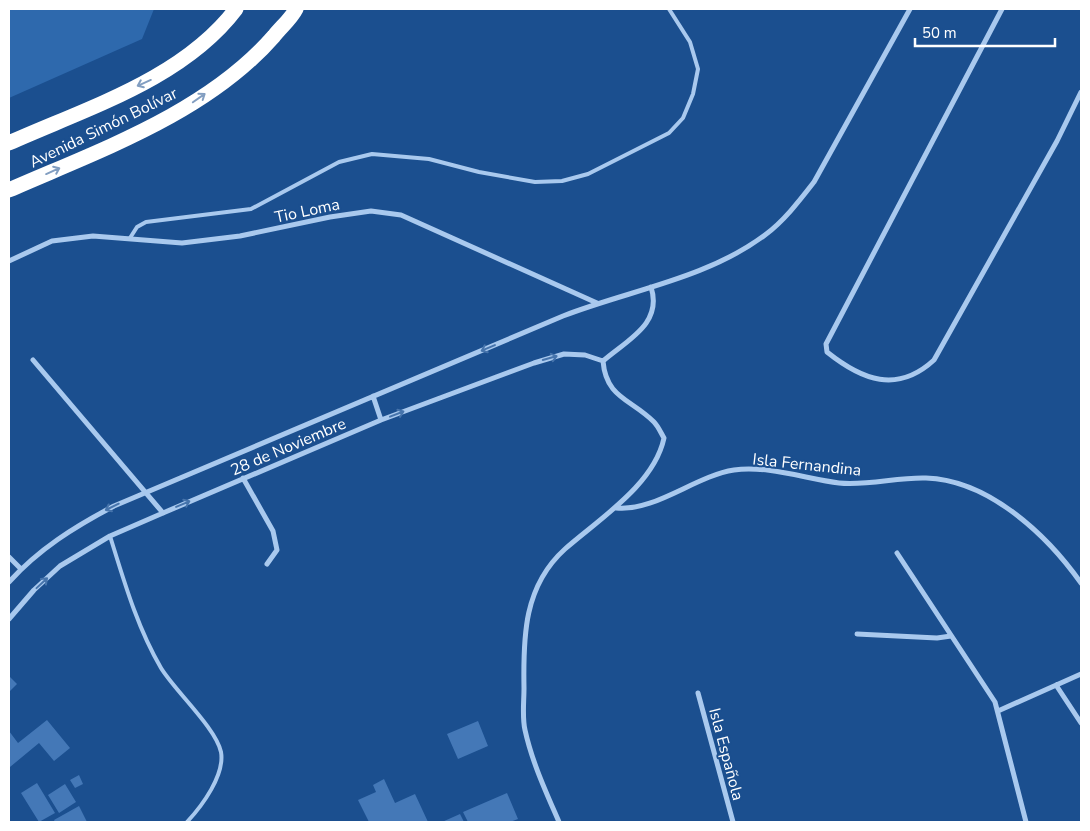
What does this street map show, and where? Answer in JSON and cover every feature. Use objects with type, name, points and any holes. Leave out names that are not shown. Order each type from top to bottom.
[{"type":"highway","name":"Avenida Simón Bolívar","points":[[9,143],[158,77],[199,48],[236,9]]},
{"type":"highway","name":"Avenida Simón Bolívar","points":[[9,190],[112,145],[187,106],[253,60],[296,9]]},
{"type":"street","points":[[9,582],[48,545],[79,524],[147,492],[597,303],[673,281],[741,251],[766,234],[798,202],[814,182],[910,9]]},
{"type":"street","points":[[1002,9],[826,344],[827,352],[875,380],[903,379],[915,375],[934,360],[1057,140],[1081,92]]},
{"type":"street","name":"Tio Loma","points":[[9,261],[52,241],[93,236],[182,243],[240,236],[330,217],[371,211],[401,215],[597,303]]},
{"type":"street","points":[[559,822],[539,778],[525,729],[523,644],[527,618],[534,593],[543,574],[564,550],[616,508],[653,466],[661,452],[664,438],[655,423],[609,386],[604,373],[604,361],[642,330],[648,321],[656,301],[651,287]]},
{"type":"street","name":"28 de Noviembre","points":[[9,619],[34,590],[60,566],[110,536],[243,478],[381,420],[534,363],[564,354],[585,355],[604,361]]},
{"type":"street","points":[[33,360],[163,513]]},
{"type":"street","points":[[373,396],[381,420]]},
{"type":"street","name":"Isla Fernandina","points":[[616,508],[635,508],[717,474],[734,470],[752,469],[841,483],[885,482],[926,478],[983,492],[1020,518],[1046,541],[1063,558],[1081,583]]},
{"type":"street","points":[[243,478],[273,532],[277,550],[267,564]]},
{"type":"street","points":[[897,553],[995,702],[1026,822]]},
{"type":"street","points":[[9,557],[21,569]]},
{"type":"street","points":[[857,634],[937,638],[951,636]]},
{"type":"street","points":[[998,711],[1081,674]]},
{"type":"street","points":[[1056,685],[1081,723]]},
{"type":"street","name":"Isla Española","points":[[698,693],[733,822]]},
{"type":"lane","points":[[130,238],[137,227],[146,222],[251,209],[339,162],[372,154],[429,159],[479,172],[535,182],[562,181],[588,174],[669,133],[683,118],[693,94],[698,70],[690,42],[669,9]]},
{"type":"lane","points":[[110,536],[140,626],[161,669],[212,735],[221,751],[221,766],[216,778],[187,822]]},
{"type":"shaded area","points":[[9,9],[154,9],[142,39],[9,98]]},
{"type":"building","points":[[9,676],[17,684],[9,692]]},
{"type":"building","points":[[47,720],[70,748],[54,761],[39,743],[10,767],[9,731],[18,743]]},
{"type":"building","points":[[478,721],[488,746],[458,759],[447,734]]},
{"type":"building","points":[[79,775],[83,784],[75,788],[70,780]]},
{"type":"building","points":[[384,779],[395,803],[415,794],[428,822],[369,822],[358,800],[376,792],[373,785]]},
{"type":"building","points":[[37,783],[55,813],[39,822],[21,793]]},
{"type":"building","points":[[65,784],[76,802],[59,813],[48,795]]},
{"type":"building","points":[[507,793],[518,819],[510,822],[468,822],[463,812]]},
{"type":"building","points":[[79,806],[87,822],[55,822],[54,820]]},
{"type":"building","points":[[460,814],[464,822],[442,822]]}]
